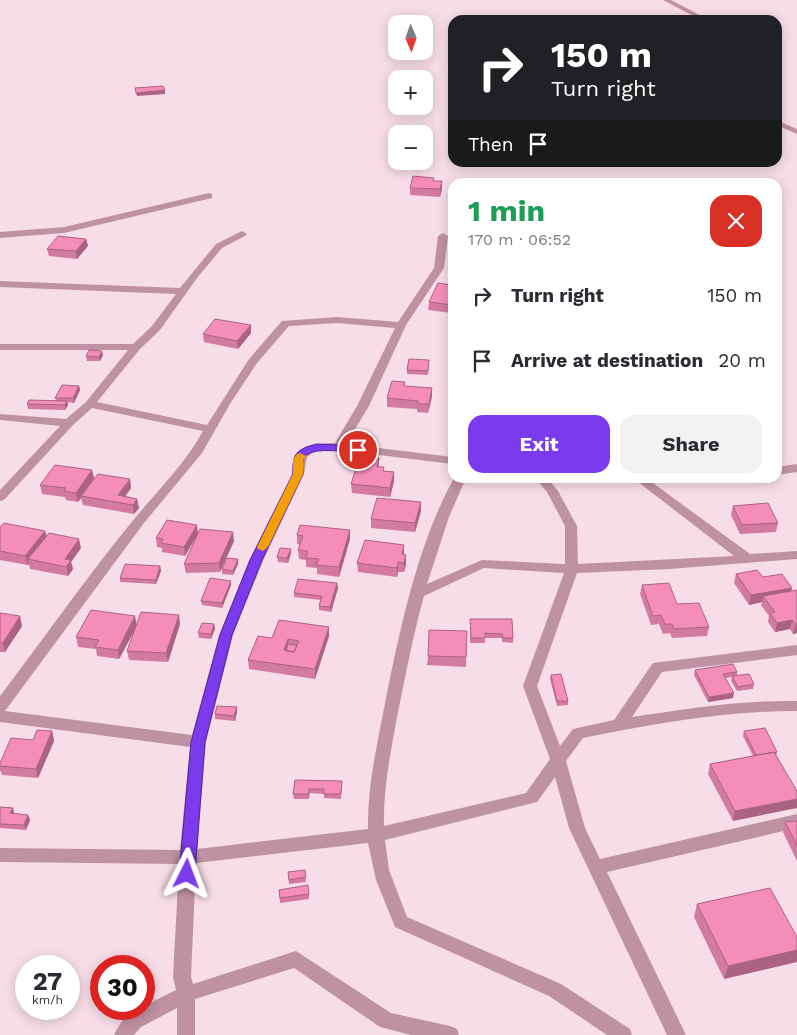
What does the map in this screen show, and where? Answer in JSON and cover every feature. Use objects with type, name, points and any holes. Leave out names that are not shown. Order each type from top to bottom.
[{"type":"street","points":[[666,0],[696,15]]},
{"type":"street","points":[[782,125],[797,132]]},
{"type":"street","points":[[0,235],[64,230],[209,196]]},
{"type":"street","points":[[0,497],[69,423],[90,404],[136,347],[156,328],[219,246],[242,234]]},
{"type":"street","points":[[339,447],[363,406],[401,326],[439,268],[443,236]]},
{"type":"street","points":[[0,284],[183,292]]},
{"type":"street","points":[[0,707],[140,520],[184,470],[198,451],[224,404],[253,361],[286,323],[337,320],[401,326]]},
{"type":"street","points":[[0,347],[136,347]]},
{"type":"street","points":[[90,404],[209,430]]},
{"type":"street","points":[[0,417],[69,423]]},
{"type":"street","points":[[186,1035],[186,994],[182,977],[188,857],[198,742],[226,635],[256,560],[298,474],[298,460],[302,452],[317,447],[339,447],[448,461]]},
{"type":"street","points":[[782,470],[797,468]]},
{"type":"street","points":[[458,483],[444,513],[417,594],[402,654],[387,732],[378,797],[376,835],[380,874],[401,922],[555,990],[623,1035]]},
{"type":"street","points":[[545,483],[552,491],[571,526],[572,569],[530,686],[558,759],[578,828],[677,1035]]},
{"type":"street","points":[[646,483],[747,559]]},
{"type":"street","points":[[417,594],[482,564],[572,569],[670,565],[797,555]]},
{"type":"street","points":[[619,725],[658,667],[797,650]]},
{"type":"street","points":[[0,855],[188,857],[376,835],[531,798],[578,733],[669,717],[745,708],[797,706]]},
{"type":"street","points":[[0,716],[198,742]]},
{"type":"street","points":[[597,867],[797,821]]},
{"type":"street","points":[[123,1035],[134,1021],[186,994],[296,959],[387,1021],[450,1035]]},
{"type":"building","points":[[163,86],[165,90],[136,93],[135,88]]},
{"type":"building","points":[[413,176],[434,178],[433,181],[442,181],[440,189],[410,188]]},
{"type":"building","points":[[58,236],[86,239],[76,251],[47,249]]},
{"type":"building","points":[[438,283],[448,284],[448,304],[429,302]]},
{"type":"building","points":[[215,319],[251,325],[237,341],[203,334]]},
{"type":"building","points":[[89,350],[102,351],[99,357],[86,356]]},
{"type":"building","points":[[409,359],[429,360],[428,371],[407,370]]},
{"type":"building","points":[[392,381],[405,382],[404,386],[432,388],[429,404],[418,404],[418,401],[387,398]]},
{"type":"building","points":[[62,385],[79,386],[73,398],[55,398]]},
{"type":"building","points":[[29,400],[67,401],[65,405],[27,404]]},
{"type":"building","points":[[360,456],[379,458],[377,467],[384,467],[383,471],[394,472],[390,488],[351,484]]},
{"type":"building","points":[[55,465],[92,470],[76,493],[64,491],[66,488],[40,485]]},
{"type":"building","points":[[98,474],[130,479],[118,495],[137,499],[133,505],[81,496]]},
{"type":"building","points":[[377,498],[421,502],[415,523],[371,519]]},
{"type":"building","points":[[768,503],[778,523],[742,525],[733,506]]},
{"type":"building","points":[[167,520],[197,525],[184,547],[161,543],[163,539],[156,538]]},
{"type":"building","points":[[4,523],[45,531],[25,556],[0,551],[0,527]]},
{"type":"building","points":[[300,525],[350,530],[339,567],[316,565],[319,559],[306,558],[308,551],[298,550],[303,536],[297,535]]},
{"type":"building","points":[[200,529],[233,532],[219,563],[184,564]]},
{"type":"building","points":[[49,533],[79,539],[65,559],[71,560],[66,567],[28,559]]},
{"type":"building","points":[[365,540],[404,545],[402,554],[406,555],[404,563],[398,562],[397,568],[357,563]]},
{"type":"building","points":[[280,548],[291,549],[287,558],[277,557]]},
{"type":"building","points":[[227,558],[238,559],[233,571],[222,569]]},
{"type":"building","points":[[125,564],[160,566],[156,580],[120,578]]},
{"type":"building","points":[[757,570],[763,577],[782,574],[792,588],[751,595],[736,574]]},
{"type":"building","points":[[210,578],[231,581],[222,603],[201,601]]},
{"type":"building","points":[[298,579],[337,583],[330,607],[319,606],[322,596],[294,593]]},
{"type":"building","points":[[669,583],[677,604],[699,603],[709,627],[674,629],[672,624],[665,624],[661,615],[653,616],[642,585]]},
{"type":"building","points":[[797,590],[797,624],[792,620],[777,623],[770,613],[775,612],[763,596]]},
{"type":"building","points":[[91,610],[135,616],[118,650],[95,647],[99,640],[76,637]]},
{"type":"building","points":[[141,612],[179,615],[166,653],[127,651]]},
{"type":"building","points":[[0,613],[20,616],[3,643],[0,643]]},
{"type":"building","points":[[470,619],[512,619],[513,638],[503,638],[502,634],[485,633],[485,638],[471,638]]},
{"type":"building","points":[[279,620],[329,627],[315,669],[248,660],[258,636],[272,638]],"holes":[[[288,639],[299,641],[294,652],[284,650]]]},
{"type":"building","points":[[202,623],[214,624],[211,634],[198,633]]},
{"type":"building","points":[[429,630],[467,631],[466,657],[428,656]]},
{"type":"building","points":[[288,644],[297,645],[294,652],[286,651]]},
{"type":"building","points":[[733,664],[737,672],[723,674],[734,693],[709,697],[695,670]]},
{"type":"building","points":[[561,674],[568,701],[557,701],[551,675]]},
{"type":"building","points":[[749,674],[754,684],[738,687],[732,676]]},
{"type":"building","points":[[217,706],[237,707],[234,716],[215,714]]},
{"type":"building","points":[[765,728],[777,752],[756,755],[744,731]]},
{"type":"building","points":[[37,730],[52,731],[36,769],[0,766],[11,738],[33,740]]},
{"type":"building","points":[[774,752],[797,791],[797,799],[735,811],[710,764]]},
{"type":"building","points":[[295,780],[342,781],[341,794],[324,794],[324,789],[309,789],[309,794],[293,794]]},
{"type":"building","points":[[0,807],[13,808],[10,813],[28,815],[24,825],[0,824]]},
{"type":"building","points":[[797,821],[797,845],[785,822]]},
{"type":"building","points":[[305,870],[306,877],[289,880],[288,872]]},
{"type":"building","points":[[308,885],[309,894],[280,898],[279,890]]},
{"type":"building","points":[[770,888],[797,937],[797,950],[728,966],[697,904]]},
{"type":"slow traffic","points":[[263,547],[298,474],[298,460],[300,456]]},
{"type":"route","points":[[187,874],[198,742],[226,635],[256,560],[298,474],[298,460],[302,452],[317,447],[339,447],[358,450]]}]
